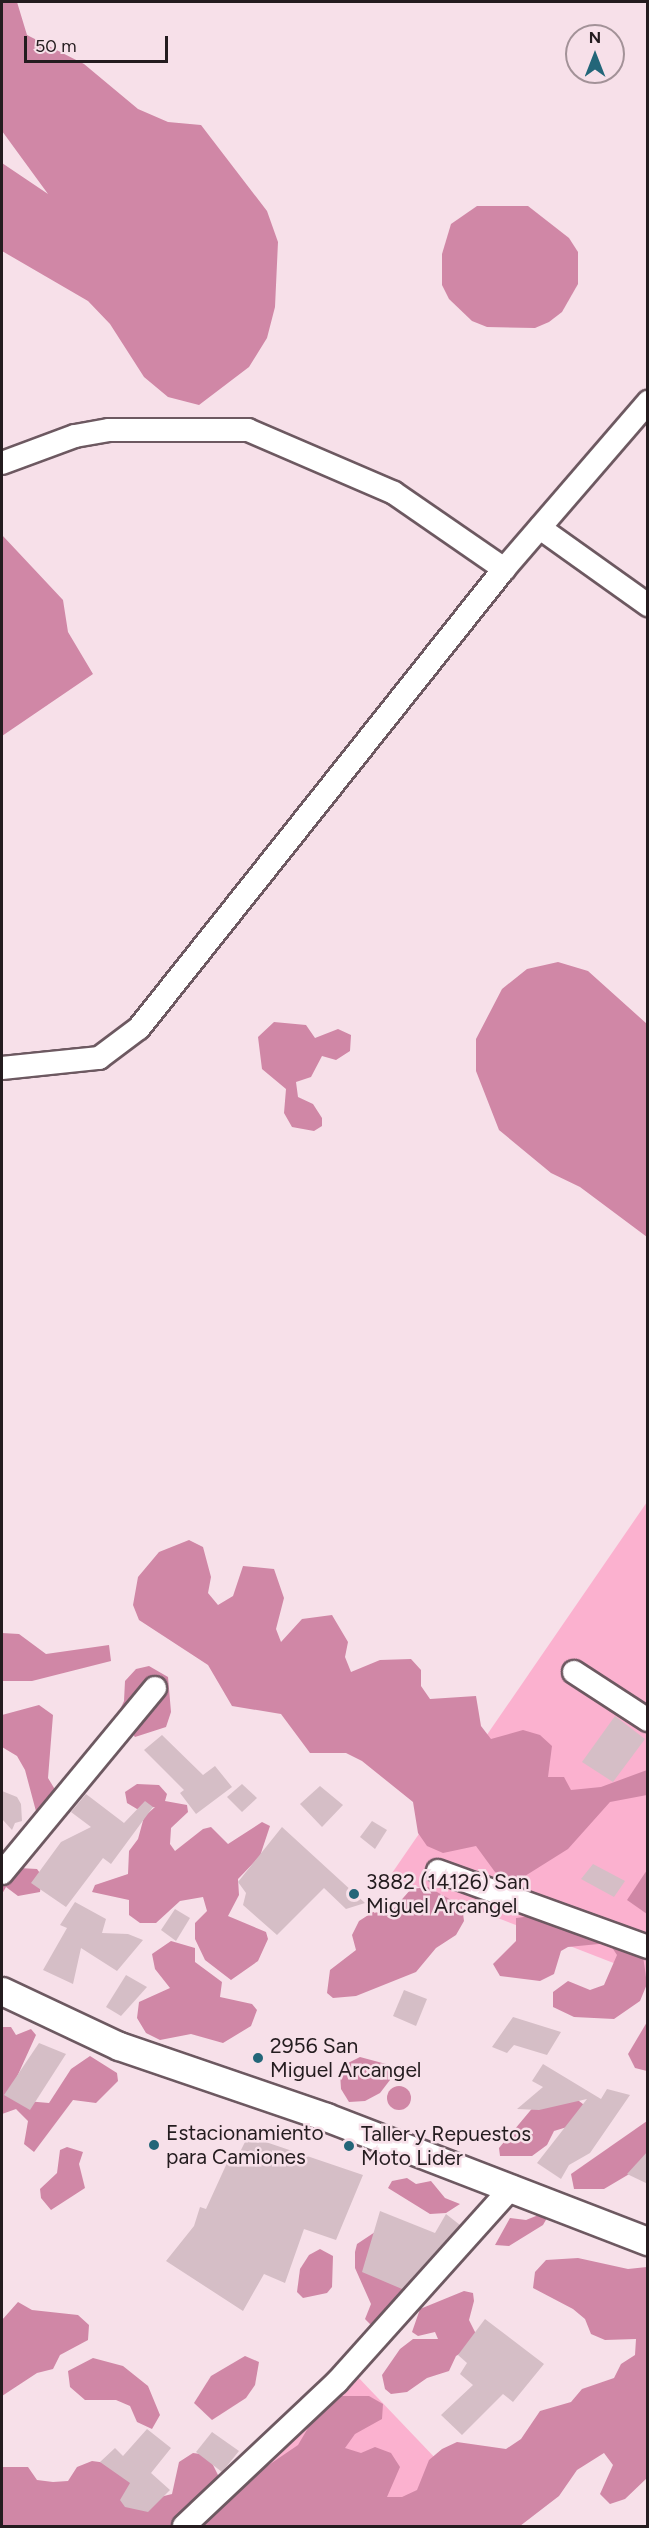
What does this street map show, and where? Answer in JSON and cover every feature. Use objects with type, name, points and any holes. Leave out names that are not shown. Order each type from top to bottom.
[{"type":"main road","points":[[2,1991],[119,2046],[512,2187],[648,2241]]},
{"type":"street","points":[[2,1068],[99,1058],[139,1028],[504,569],[648,402]]},
{"type":"street","points":[[2,463],[75,436],[109,430],[248,430],[394,493],[504,569]]},
{"type":"street","points":[[540,528],[648,605]]},
{"type":"street","points":[[574,1672],[648,1720]]},
{"type":"street","points":[[2,1873],[154,1688]]},
{"type":"street","points":[[438,1872],[648,1947]]},
{"type":"street","points":[[184,2526],[337,2382],[512,2187]]},
{"type":"shaded area","points":[[2,2],[17,2],[27,35],[84,64],[138,109],[168,122],[201,125],[267,211],[278,242],[275,307],[267,338],[249,367],[199,405],[168,397],[144,377],[110,324],[88,301],[2,251],[2,163],[48,194],[2,131]]},
{"type":"shaded area","points":[[477,206],[528,206],[569,238],[578,252],[578,284],[562,312],[549,322],[535,328],[487,327],[472,321],[449,299],[442,285],[442,254],[451,224]]},
{"type":"shaded area","points":[[2,535],[63,600],[68,632],[93,674],[2,736]]},
{"type":"shaded area","points":[[558,962],[588,971],[647,1024],[647,1237],[580,1187],[551,1173],[499,1130],[476,1071],[476,1039],[502,989],[527,969]]},
{"type":"shaded area","points":[[274,1022],[306,1025],[315,1038],[338,1029],[351,1035],[350,1051],[336,1060],[322,1056],[311,1077],[296,1082],[298,1097],[313,1104],[322,1118],[322,1126],[314,1131],[292,1127],[284,1113],[286,1089],[262,1069],[258,1037]]},
{"type":"shaded area","points":[[647,1502],[647,1976],[390,1876]]},
{"type":"shaded area","points":[[189,1540],[203,1547],[211,1577],[208,1593],[218,1605],[233,1596],[243,1566],[274,1569],[284,1598],[276,1629],[281,1642],[302,1619],[332,1615],[348,1642],[345,1657],[351,1672],[380,1660],[411,1659],[421,1670],[421,1686],[430,1699],[476,1696],[481,1726],[491,1739],[523,1730],[540,1735],[552,1746],[548,1777],[564,1777],[571,1790],[601,1787],[647,1770],[647,1795],[610,1802],[568,1849],[525,1876],[509,1879],[495,1872],[476,1846],[443,1853],[427,1846],[418,1833],[413,1802],[362,1761],[346,1753],[310,1753],[281,1714],[232,1706],[208,1665],[139,1620],[133,1605],[138,1577],[159,1552]]},
{"type":"shaded area","points":[[2,1633],[19,1634],[46,1654],[109,1645],[111,1661],[32,1681],[2,1681]]},
{"type":"shaded area","points":[[149,1666],[168,1677],[171,1712],[166,1727],[135,1737],[117,1716],[124,1701],[125,1681],[136,1669]]},
{"type":"shaded area","points":[[39,1705],[53,1715],[48,1778],[65,1806],[37,1815],[25,1770],[17,1756],[2,1747],[2,1715]]},
{"type":"shaded area","points":[[137,1784],[159,1785],[167,1794],[165,1801],[187,1805],[188,1812],[171,1828],[170,1844],[175,1851],[203,1829],[211,1827],[228,1844],[262,1822],[270,1826],[260,1856],[238,1879],[239,1895],[228,1916],[266,1932],[268,1939],[258,1961],[231,1980],[205,1960],[195,1939],[195,1923],[207,1911],[203,1897],[180,1901],[156,1923],[140,1923],[129,1915],[129,1900],[92,1892],[95,1885],[128,1874],[129,1851],[138,1839],[144,1817],[155,1807],[137,1809],[127,1803],[125,1792]]},
{"type":"shaded area","points":[[2,1867],[37,1869],[42,1876],[40,1892],[18,1896],[6,1887],[2,1894]]},
{"type":"shaded area","points":[[647,1870],[647,1914],[627,1900]]},
{"type":"shaded area","points":[[428,1887],[462,1906],[464,1921],[456,1935],[436,1948],[416,1972],[356,1996],[333,1998],[327,1993],[330,1970],[356,1950],[352,1935],[359,1921],[373,1912],[389,1914],[411,1889]]},
{"type":"shaded area","points":[[540,1915],[643,1956],[647,1984],[640,2001],[614,2019],[574,2017],[553,2007],[553,1992],[568,1981],[590,1990],[604,1985],[617,1955],[609,1943],[568,1947],[561,1951],[554,1974],[540,1981],[500,1976],[493,1964],[516,1941],[516,1918]]},
{"type":"shaded area","points":[[171,1941],[195,1948],[195,1962],[222,1982],[220,1997],[252,2004],[257,2010],[251,2026],[223,2043],[191,2034],[160,2040],[146,2033],[137,2018],[139,2002],[170,1988],[155,1969],[152,1954]]},
{"type":"shaded area","points":[[647,2022],[647,2071],[635,2068],[628,2054]]},
{"type":"shaded area","points":[[3,2027],[11,2027],[16,2035],[31,2029],[36,2035],[16,2079],[26,2101],[49,2103],[71,2069],[90,2056],[117,2073],[118,2081],[96,2103],[73,2100],[34,2152],[24,2144],[28,2121],[16,2109],[2,2114]]},
{"type":"shaded area","points":[[360,2057],[386,2064],[390,2080],[380,2093],[365,2101],[349,2102],[341,2089],[340,2072],[344,2065]]},
{"type":"shaded area","points":[[399,2086],[408,2089],[411,2098],[408,2107],[399,2110],[390,2107],[387,2098],[390,2089]]},
{"type":"shaded area","points":[[540,2099],[579,2101],[592,2111],[593,2119],[554,2131],[547,2145],[532,2156],[500,2156],[499,2148]]},
{"type":"shaded area","points":[[647,2121],[647,2157],[631,2173],[604,2189],[574,2189],[571,2174]]},
{"type":"shaded area","points":[[67,2147],[83,2152],[79,2164],[85,2188],[51,2210],[41,2198],[40,2189],[57,2173],[60,2150]]},
{"type":"shaded area","points":[[407,2178],[416,2184],[431,2181],[445,2198],[460,2204],[446,2213],[430,2214],[388,2188],[392,2181]]},
{"type":"shaded area","points":[[541,2214],[547,2218],[543,2225],[509,2246],[495,2245],[510,2218],[526,2220]]},
{"type":"shaded area","points":[[378,2230],[412,2281],[411,2289],[376,2330],[365,2319],[371,2304],[355,2268],[355,2252],[357,2244]]},
{"type":"shaded area","points":[[320,2249],[333,2256],[332,2287],[327,2293],[303,2298],[297,2292],[300,2269],[309,2255]]},
{"type":"shaded area","points":[[578,2258],[628,2269],[647,2267],[647,2478],[625,2499],[610,2504],[600,2494],[613,2465],[604,2453],[577,2470],[559,2496],[520,2526],[196,2526],[229,2492],[298,2445],[315,2416],[337,2396],[369,2396],[383,2404],[382,2419],[355,2434],[345,2448],[361,2453],[375,2447],[391,2453],[400,2467],[387,2497],[402,2497],[417,2490],[429,2460],[442,2449],[457,2442],[506,2449],[521,2439],[540,2411],[571,2402],[582,2389],[614,2378],[621,2364],[635,2355],[636,2339],[605,2340],[591,2334],[585,2319],[573,2309],[533,2288],[535,2272],[546,2260]]},
{"type":"shaded area","points":[[464,2291],[473,2293],[474,2301],[469,2320],[476,2334],[469,2348],[456,2356],[449,2371],[427,2378],[407,2392],[391,2394],[385,2389],[382,2375],[400,2349],[413,2339],[438,2339],[435,2332],[418,2336],[412,2332],[420,2309]]},
{"type":"shaded area","points":[[18,2302],[32,2310],[78,2315],[89,2325],[88,2340],[60,2355],[53,2369],[37,2373],[2,2396],[2,2320]]},
{"type":"shaded area","points":[[245,2356],[259,2362],[255,2385],[246,2398],[212,2420],[194,2403],[211,2376]]},
{"type":"shaded area","points":[[93,2358],[123,2366],[148,2386],[160,2415],[152,2429],[137,2422],[130,2406],[116,2400],[85,2400],[70,2387],[68,2371]]},
{"type":"shaded area","points":[[355,2374],[500,2526],[194,2526]]},
{"type":"shaded area","points":[[193,2453],[208,2455],[222,2483],[179,2526],[2,2526],[2,2467],[28,2467],[37,2480],[53,2482],[68,2481],[77,2467],[92,2461],[107,2463],[156,2498],[172,2494],[179,2462]]},
{"type":"building","points":[[615,1716],[645,1739],[613,1782],[582,1762]]},
{"type":"building","points":[[162,1735],[203,1775],[215,1766],[232,1787],[196,1814],[180,1793],[184,1790],[144,1750]]},
{"type":"building","points":[[242,1784],[257,1798],[242,1812],[227,1797]]},
{"type":"building","points":[[320,1786],[343,1805],[322,1827],[300,1804]]},
{"type":"building","points":[[2,1791],[17,1797],[21,1804],[22,1821],[15,1823],[12,1830],[2,1819]]},
{"type":"building","points":[[86,1794],[124,1823],[145,1801],[153,1807],[111,1864],[103,1858],[66,1907],[31,1883],[61,1842],[91,1827],[71,1812]]},
{"type":"building","points":[[372,1821],[387,1830],[375,1849],[360,1837]]},
{"type":"building","points":[[282,1827],[365,1903],[346,1909],[324,1888],[277,1935],[243,1905],[246,1893],[238,1882]]},
{"type":"building","points":[[593,1864],[625,1881],[614,1897],[581,1879]]},
{"type":"building","points":[[75,1902],[106,1919],[102,1933],[128,1934],[143,1940],[117,1971],[81,1948],[73,1984],[43,1970],[67,1928],[60,1925]]},
{"type":"building","points":[[175,1909],[190,1918],[176,1941],[161,1930]]},
{"type":"building","points":[[126,1975],[147,1987],[121,2016],[106,2007]]},
{"type":"building","points":[[404,1990],[427,1999],[416,2026],[393,2016]]},
{"type":"building","points":[[513,2017],[561,2032],[547,2055],[514,2045],[507,2053],[492,2047]]},
{"type":"building","points":[[39,2043],[66,2054],[30,2110],[4,2095]]},
{"type":"building","points":[[543,2064],[601,2099],[607,2089],[630,2095],[590,2153],[569,2165],[561,2179],[537,2163],[587,2099],[539,2110],[517,2109],[543,2087],[532,2081]]},
{"type":"building","points":[[248,2136],[363,2175],[336,2240],[304,2229],[285,2283],[264,2274],[243,2311],[166,2261],[194,2226],[200,2207],[206,2209],[232,2152],[239,2154]]},
{"type":"building","points":[[648,2151],[648,2184],[627,2174]]},
{"type":"building","points":[[380,2211],[435,2233],[446,2214],[460,2225],[402,2289],[362,2272]]},
{"type":"building","points":[[485,2319],[544,2364],[513,2402],[503,2394],[462,2435],[441,2415],[473,2385],[460,2374],[467,2363],[458,2355]]},
{"type":"building","points":[[147,2429],[171,2448],[151,2473],[170,2490],[148,2512],[125,2507],[120,2500],[130,2483],[100,2462],[115,2448],[123,2456]]},
{"type":"building","points":[[212,2432],[239,2451],[222,2472],[196,2452]]},
{"type":"place","name":"3882 (14126) San Miguel Arcangel","points":[[354,1894]]},
{"type":"place","name":"2956 San Miguel Arcangel","points":[[258,2058]]},
{"type":"place","name":"Estacionamiento para Camiones","points":[[154,2145]]},
{"type":"place","name":"Taller y Repuestos Moto Lider","points":[[349,2146]]}]
